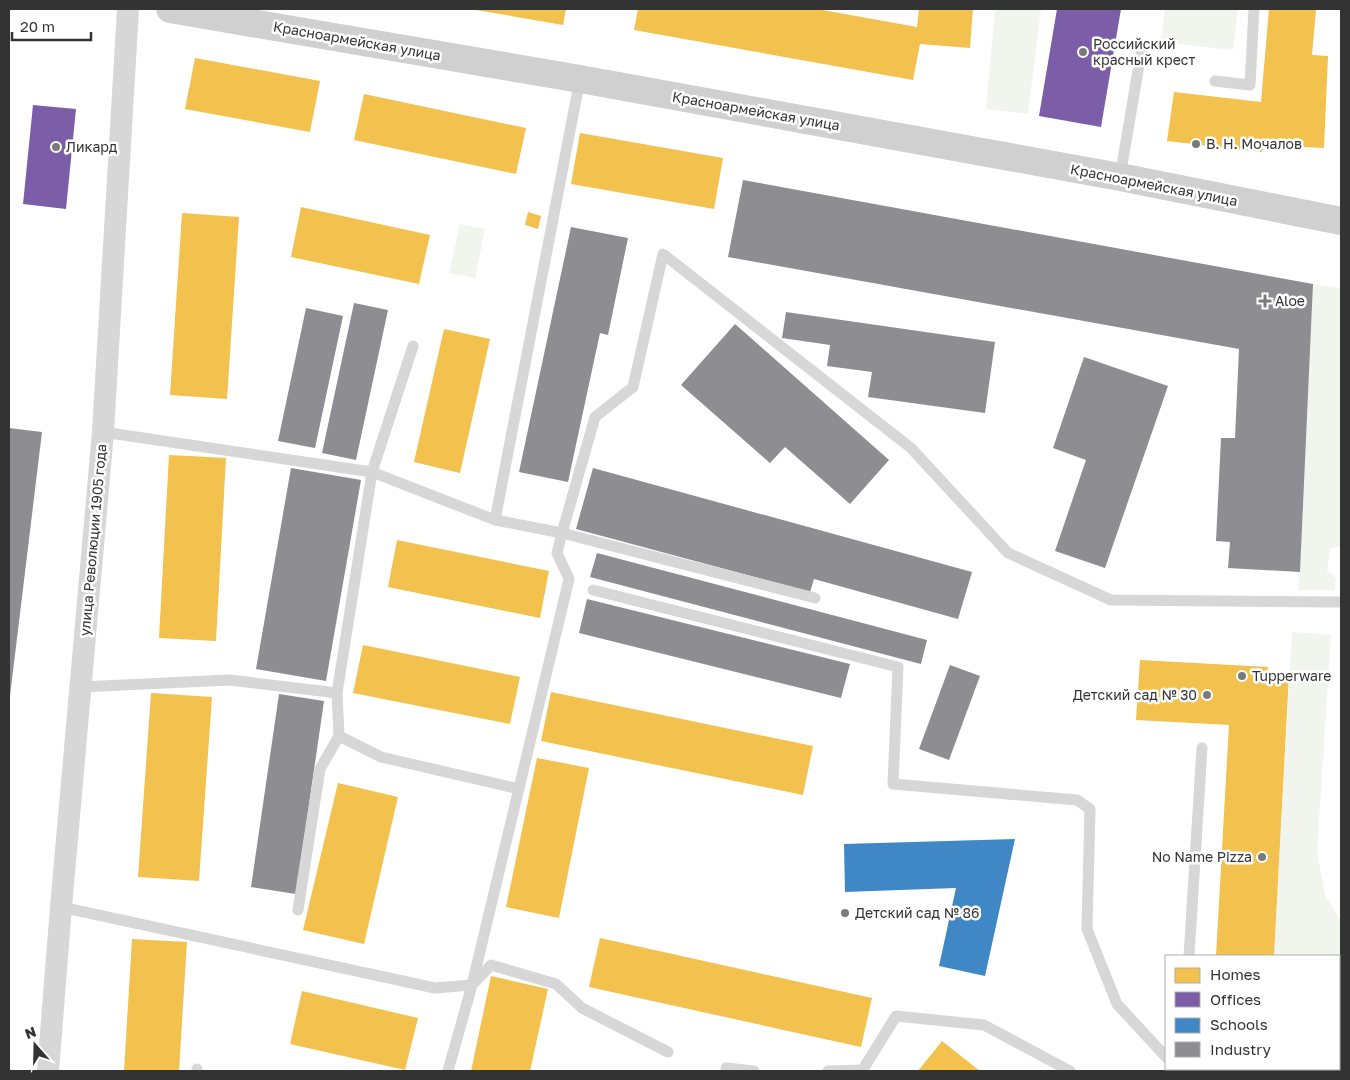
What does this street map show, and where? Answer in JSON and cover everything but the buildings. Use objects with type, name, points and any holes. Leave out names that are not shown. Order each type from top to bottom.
[{"type":"street","name":"улица Революции 1905 года","points":[[48,1071],[60,908],[103,432],[128,9]]},
{"type":"street","name":"Красноармейская улица","points":[[170,9],[580,79],[1120,177],[1341,221]]},
{"type":"lane","points":[[1215,80],[1250,85],[1254,9]]},
{"type":"lane","points":[[1120,177],[1141,53]]},
{"type":"lane","points":[[495,520],[580,79]]},
{"type":"lane","points":[[448,1071],[472,985],[570,579],[558,553],[562,534],[595,417],[633,387],[663,254],[911,448],[1008,553],[1111,600],[1341,602]]},
{"type":"lane","points":[[298,910],[320,769],[339,736],[337,692],[372,472],[413,346]]},
{"type":"lane","points":[[103,432],[372,472],[495,520],[562,534],[815,598]]},
{"type":"lane","points":[[593,590],[898,667],[893,784],[1077,800],[1090,809],[1087,929],[1117,1004],[1165,1056]]},
{"type":"lane","points":[[80,687],[230,680],[337,692]]},
{"type":"lane","points":[[339,736],[381,757],[519,789]]},
{"type":"lane","points":[[1189,955],[1202,748]]},
{"type":"lane","points":[[60,908],[435,988],[472,985],[491,965],[556,984],[582,1008],[668,1052]]},
{"type":"lane","points":[[828,1071],[863,1071],[896,1016],[984,1025],[1070,1071]]},
{"type":"lane","points":[[726,1068],[754,1071]]},
{"type":"shaded area","points":[[995,9],[1041,9],[1028,114],[986,109]]},
{"type":"shaded area","points":[[1165,9],[1238,9],[1233,50],[1161,42]]},
{"type":"shaded area","points":[[460,224],[485,229],[475,278],[449,273]]},
{"type":"shaded area","points":[[1313,284],[1341,288],[1340,546],[1330,549],[1327,571],[1336,578],[1335,590],[1298,590]]},
{"type":"shaded area","points":[[1292,632],[1331,635],[1317,852],[1325,895],[1341,921],[1341,1066],[1340,955],[1274,955]]},
{"type":"place","name":"Российский красный крест","points":[[1083,52]]},
{"type":"place","name":"В. Н. Мочалов","points":[[1196,144]]},
{"type":"place","name":"Ликард","points":[[56,147]]},
{"type":"place","name":"Aloe","points":[[1265,301]]},
{"type":"place","name":"Tupperware","points":[[1242,676]]},
{"type":"place","name":"Детский сад № 30","points":[[1207,695]]},
{"type":"place","name":"No Name Pizza","points":[[1262,857]]},
{"type":"place","name":"Детский сад № 86","points":[[845,913]]}]
